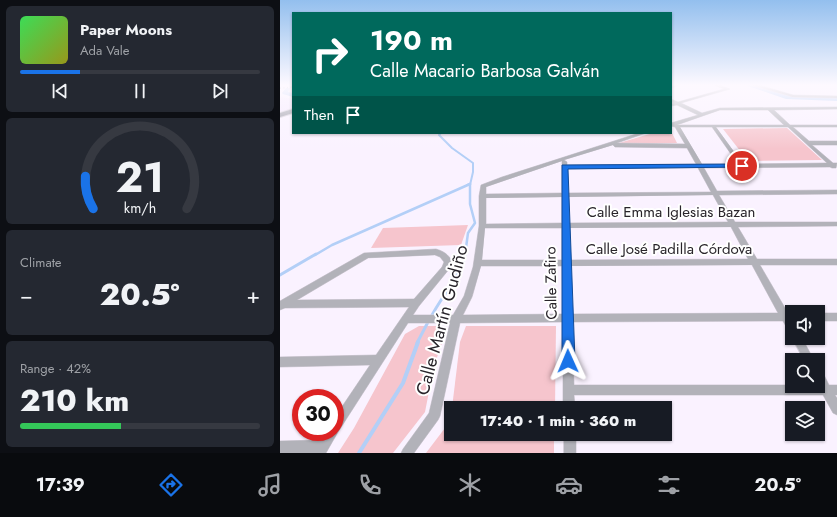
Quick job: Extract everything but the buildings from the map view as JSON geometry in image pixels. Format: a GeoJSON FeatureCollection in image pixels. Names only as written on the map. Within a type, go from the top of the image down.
{"type":"FeatureCollection","features":[{"type":"Feature","properties":{"kind":"main road"},"geometry":{"type":"LineString","coordinates":[[280,115],[292,111]]}},
{"type":"Feature","properties":{"kind":"main road"},"geometry":{"type":"LineString","coordinates":[[280,119],[292,115]]}},
{"type":"Feature","properties":{"kind":"street"},"geometry":{"type":"LineString","coordinates":[[684,106],[702,115]]}},
{"type":"Feature","properties":{"kind":"street"},"geometry":{"type":"LineString","coordinates":[[674,125],[720,109],[837,108]]}},
{"type":"Feature","properties":{"kind":"street"},"geometry":{"type":"LineString","coordinates":[[770,109],[835,165],[837,170]]}},
{"type":"Feature","properties":{"kind":"street"},"geometry":{"type":"LineString","coordinates":[[674,125],[837,126]]}},
{"type":"Feature","properties":{"kind":"street"},"geometry":{"type":"LineString","coordinates":[[674,125],[700,166],[754,263],[785,311]]}},
{"type":"Feature","properties":{"kind":"street"},"geometry":{"type":"LineString","coordinates":[[713,126],[742,166]]}},
{"type":"Feature","properties":{"kind":"street"},"geometry":{"type":"LineString","coordinates":[[564,158],[641,134]]}},
{"type":"Feature","properties":{"kind":"street"},"geometry":{"type":"LineString","coordinates":[[808,143],[837,143]]}},
{"type":"Feature","properties":{"kind":"street"},"geometry":{"type":"LineString","coordinates":[[607,144],[688,146]]}},
{"type":"Feature","properties":{"kind":"street","name":"Calle Zafiro"},"geometry":{"type":"LineString","coordinates":[[564,158],[569,401]]}},
{"type":"Feature","properties":{"kind":"street","name":"Calle Martín Gudiño"},"geometry":{"type":"LineString","coordinates":[[407,453],[434,416],[456,318],[468,298],[478,263],[482,226],[483,186],[564,158]]}},
{"type":"Feature","properties":{"kind":"street"},"geometry":{"type":"LineString","coordinates":[[564,167],[835,165]]}},
{"type":"Feature","properties":{"kind":"street"},"geometry":{"type":"LineString","coordinates":[[482,196],[837,192]]}},
{"type":"Feature","properties":{"kind":"street","name":"Calle Emma Iglesias Bazan"},"geometry":{"type":"LineString","coordinates":[[482,226],[837,224]]}},
{"type":"Feature","properties":{"kind":"street"},"geometry":{"type":"LineString","coordinates":[[281,305],[367,256],[436,252],[444,255],[448,261],[446,268],[416,303],[344,413]]}},
{"type":"Feature","properties":{"kind":"street","name":"Calle José Padilla Córdova"},"geometry":{"type":"LineString","coordinates":[[478,263],[837,262]]}},
{"type":"Feature","properties":{"kind":"street"},"geometry":{"type":"LineString","coordinates":[[281,305],[416,303]]}},
{"type":"Feature","properties":{"kind":"street"},"geometry":{"type":"LineString","coordinates":[[406,319],[785,317]]}},
{"type":"Feature","properties":{"kind":"street"},"geometry":{"type":"LineString","coordinates":[[825,317],[837,317]]}},
{"type":"Feature","properties":{"kind":"street"},"geometry":{"type":"LineString","coordinates":[[280,362],[378,360]]}},
{"type":"Feature","properties":{"kind":"street"},"geometry":{"type":"LineString","coordinates":[[825,382],[832,390],[837,409]]}},
{"type":"Feature","properties":{"kind":"street"},"geometry":{"type":"LineString","coordinates":[[569,390],[832,390]]}},
{"type":"Feature","properties":{"kind":"street"},"geometry":{"type":"LineString","coordinates":[[570,441],[570,453]]}},
{"type":"Feature","properties":{"kind":"street"},"geometry":{"type":"LineString","coordinates":[[280,447],[321,449]]}},
{"type":"Feature","properties":{"kind":"shaded area"},"geometry":{"type":"Polygon","coordinates":[[[280,106],[292,106],[292,108],[280,113],[280,106]]]}},
{"type":"Feature","properties":{"kind":"shaded area"},"geometry":{"type":"Polygon","coordinates":[[[787,128],[822,160],[748,161],[723,129],[787,128]]]}},
{"type":"Feature","properties":{"kind":"shaded area"},"geometry":{"type":"Polygon","coordinates":[[[672,133],[677,143],[619,143],[650,134],[672,133]]]}},
{"type":"Feature","properties":{"kind":"shaded area"},"geometry":{"type":"Polygon","coordinates":[[[468,225],[461,245],[371,248],[383,228],[468,225]]]}},
{"type":"Feature","properties":{"kind":"shaded area"},"geometry":{"type":"Polygon","coordinates":[[[419,326],[437,326],[440,330],[442,343],[434,366],[425,412],[393,453],[338,453],[354,428],[405,334],[419,326]]]}},
{"type":"Feature","properties":{"kind":"shaded area"},"geometry":{"type":"Polygon","coordinates":[[[466,326],[556,326],[555,401],[453,401],[460,342],[466,326]]]}},
{"type":"Feature","properties":{"kind":"shaded area"},"geometry":{"type":"Polygon","coordinates":[[[444,429],[444,441],[554,441],[554,453],[426,453],[444,429]]]}},
{"type":"Feature","properties":{"kind":"waterway"},"geometry":{"type":"LineString","coordinates":[[440,134],[439,135],[452,148],[473,163],[473,172],[470,185]]}},
{"type":"Feature","properties":{"kind":"waterway"},"geometry":{"type":"LineString","coordinates":[[315,255],[332,245],[470,184]]}},
{"type":"Feature","properties":{"kind":"waterway"},"geometry":{"type":"LineString","coordinates":[[465,255],[468,233],[475,223],[470,204],[470,185]]}},
{"type":"Feature","properties":{"kind":"waterway"},"geometry":{"type":"LineString","coordinates":[[280,275],[316,254]]}},
{"type":"Feature","properties":{"kind":"waterway"},"geometry":{"type":"LineString","coordinates":[[431,317],[456,277],[465,254]]}},
{"type":"Feature","properties":{"kind":"waterway"},"geometry":{"type":"LineString","coordinates":[[417,343],[428,322]]}},
{"type":"Feature","properties":{"kind":"waterway"},"geometry":{"type":"LineString","coordinates":[[359,453],[403,383],[418,342]]}},
{"type":"Feature","properties":{"kind":"route"},"geometry":{"type":"LineString","coordinates":[[568,361],[564,167],[742,166]]}}]}
